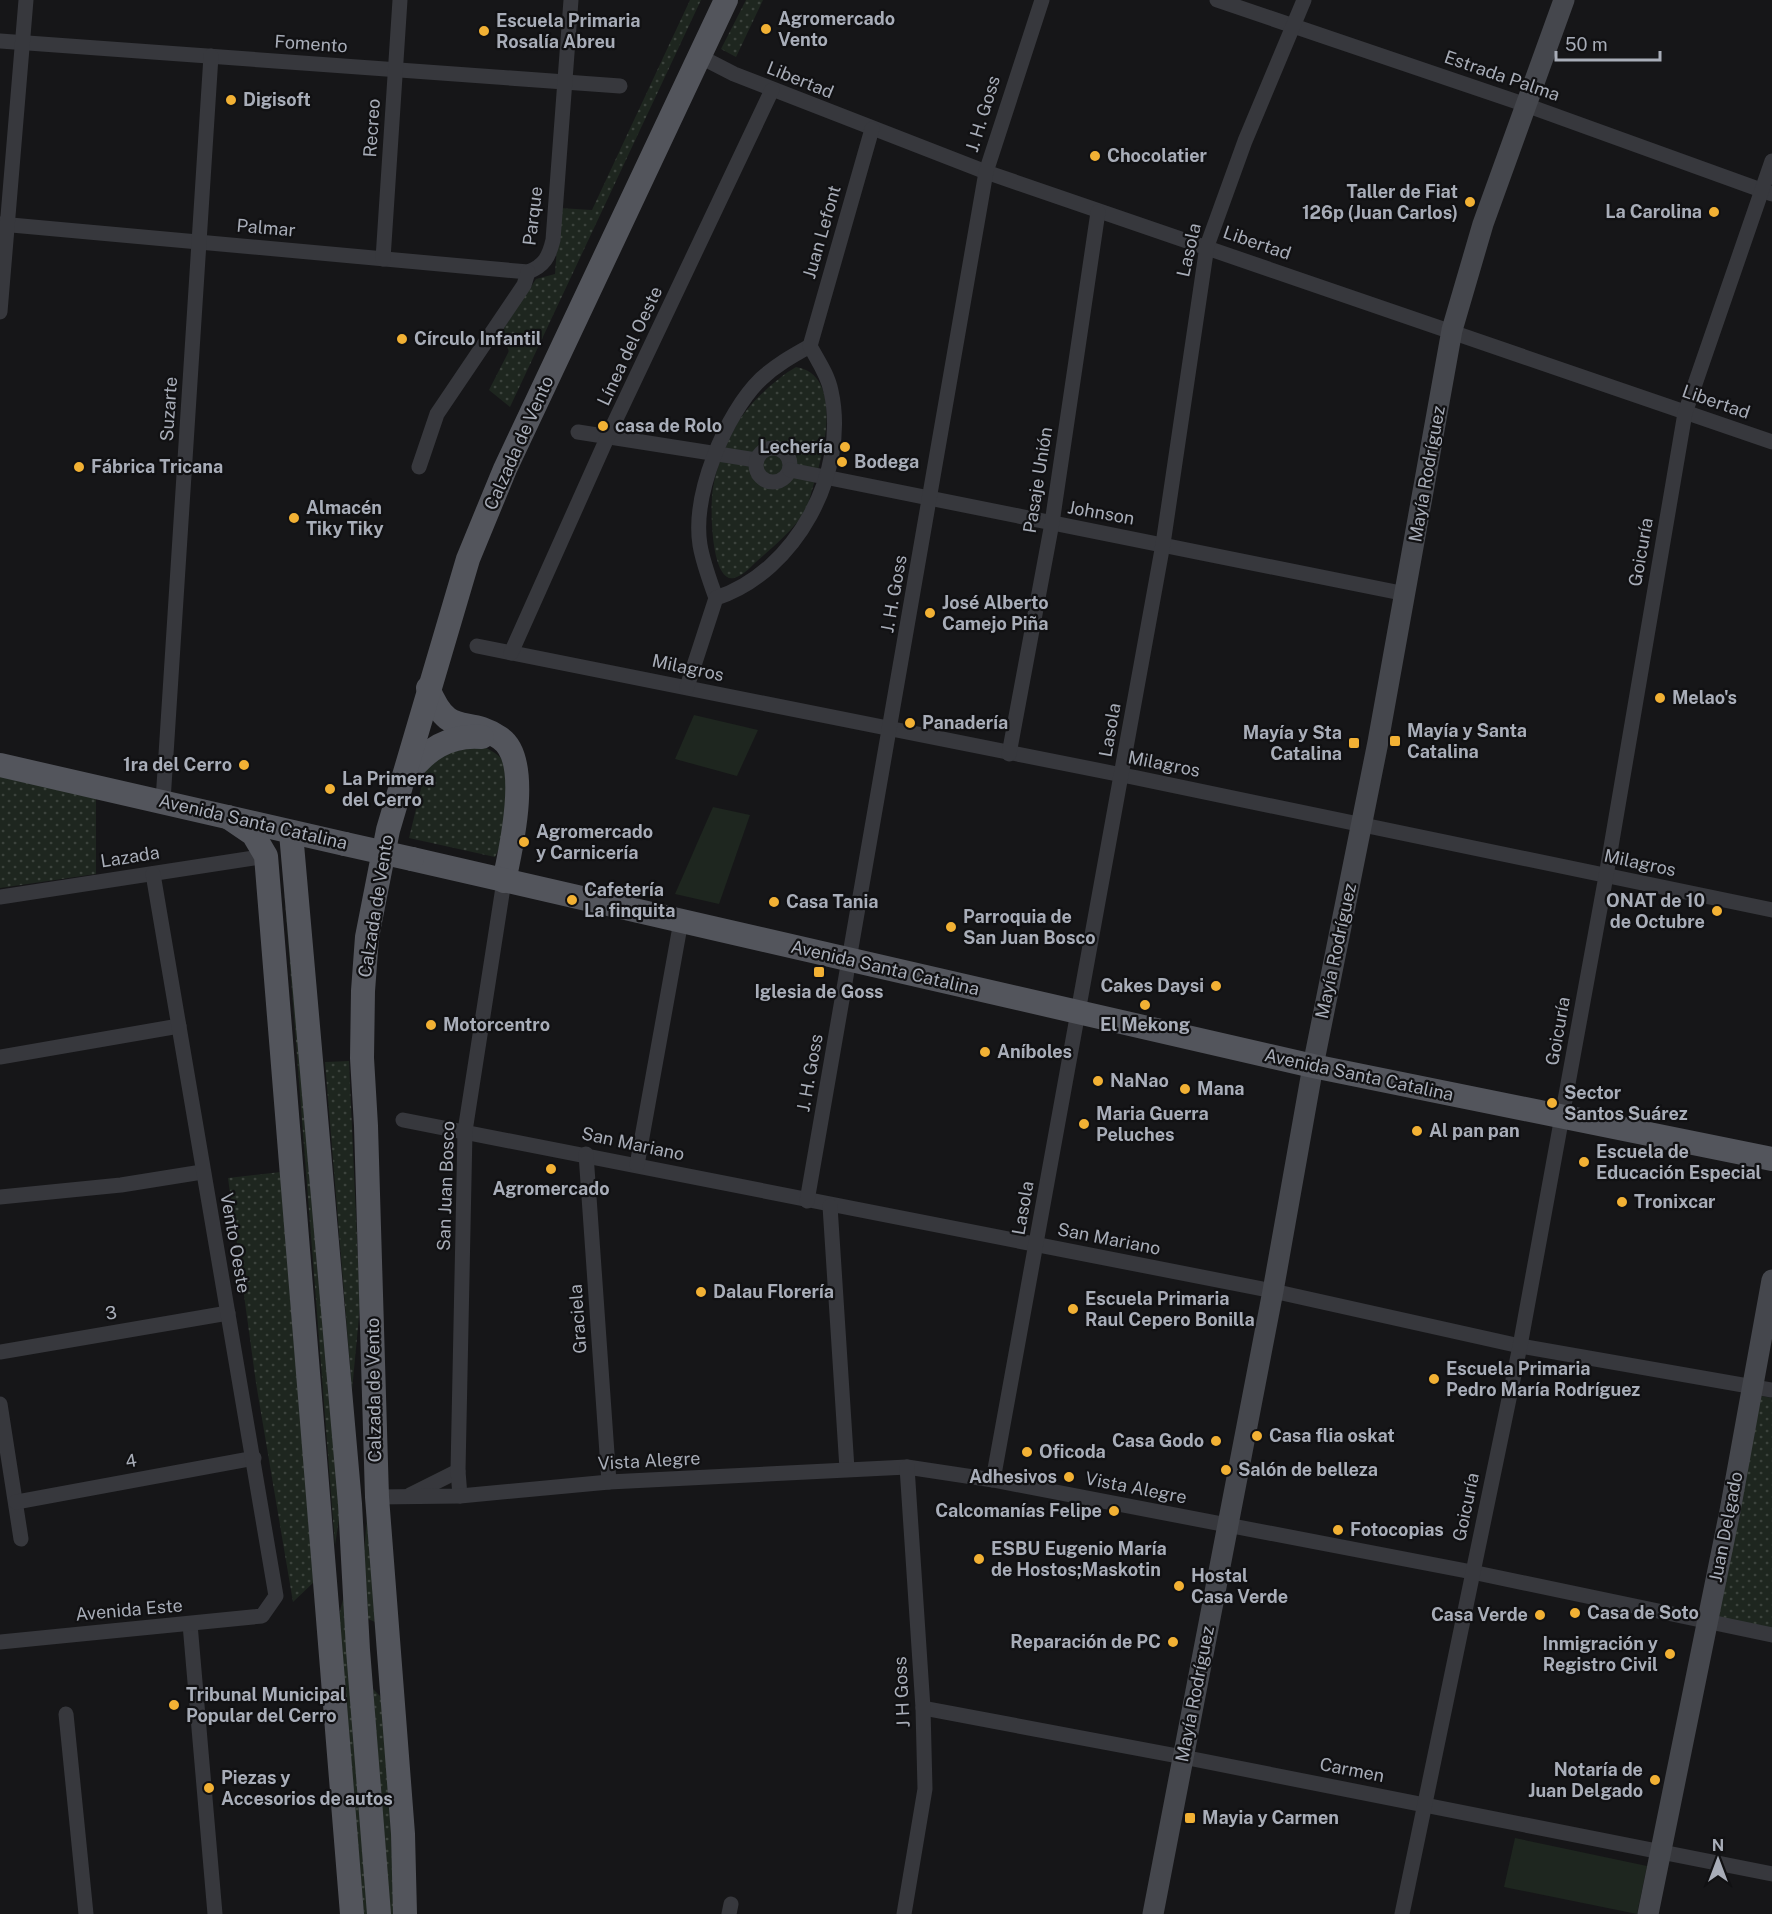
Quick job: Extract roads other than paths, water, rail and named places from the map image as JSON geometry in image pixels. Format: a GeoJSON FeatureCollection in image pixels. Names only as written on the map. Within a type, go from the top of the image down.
{"type":"FeatureCollection","features":[{"type":"Feature","properties":{"kind":"main road","name":"Calzada de Vento"},"geometry":{"type":"LineString","coordinates":[[405,1914],[402,1822],[377,1497],[373,1314],[362,1058],[363,991],[369,927],[388,830],[428,688],[468,560],[505,469],[726,0]]}},
{"type":"Feature","properties":{"kind":"main road","name":"Mayía Rodríguez"},"geometry":{"type":"LineString","coordinates":[[1153,1914],[1273,1291],[1312,1066],[1406,594],[1452,330],[1483,225],[1564,0]]}},
{"type":"Feature","properties":{"kind":"main road"},"geometry":{"type":"LineString","coordinates":[[428,688],[437,708],[447,719],[500,738],[510,750],[518,788],[504,881]]}},
{"type":"Feature","properties":{"kind":"main road"},"geometry":{"type":"LineString","coordinates":[[400,786],[415,765],[429,751],[456,738],[470,736],[493,741],[515,768]]}},
{"type":"Feature","properties":{"kind":"main road","name":"Avenida Santa Catalina"},"geometry":{"type":"LineString","coordinates":[[0,765],[1312,1066],[1772,1158]]}},
{"type":"Feature","properties":{"kind":"main road"},"geometry":{"type":"LineString","coordinates":[[228,817],[253,834],[266,856],[352,1914]]}},
{"type":"Feature","properties":{"kind":"main road","name":"Calzada de Vento"},"geometry":{"type":"LineString","coordinates":[[291,833],[350,1504],[358,1650],[379,1914]]}},
{"type":"Feature","properties":{"kind":"main road"},"geometry":{"type":"LineString","coordinates":[[266,856],[279,837],[291,833]]}},
{"type":"Feature","properties":{"kind":"main road","name":"Juan Delgado"},"geometry":{"type":"LineString","coordinates":[[1648,1914],[1707,1621],[1763,1389],[1772,1280]]}},
{"type":"Feature","properties":{"kind":"main road"},"geometry":{"type":"LineString","coordinates":[[326,1597],[350,1504],[363,1435],[373,1314]]}},
{"type":"Feature","properties":{"kind":"street"},"geometry":{"type":"LineString","coordinates":[[0,312],[4,224],[26,0]]}},
{"type":"Feature","properties":{"kind":"street","name":"Recreo"},"geometry":{"type":"LineString","coordinates":[[383,259],[400,0]]}},
{"type":"Feature","properties":{"kind":"street","name":"Parque"},"geometry":{"type":"LineString","coordinates":[[419,467],[437,414],[468,364],[524,285],[528,272],[540,268],[550,254],[553,240],[571,0]]}},
{"type":"Feature","properties":{"kind":"street","name":"J. H. Goss"},"geometry":{"type":"LineString","coordinates":[[807,1201],[891,732],[986,172],[1042,0]]}},
{"type":"Feature","properties":{"kind":"street","name":"Estrada Palma"},"geometry":{"type":"LineString","coordinates":[[1217,0],[1526,105],[1767,192]]}},
{"type":"Feature","properties":{"kind":"street","name":"Lasola"},"geometry":{"type":"LineString","coordinates":[[993,1480],[1163,544],[1207,246],[1245,141],[1304,0]]}},
{"type":"Feature","properties":{"kind":"street","name":"Fomento"},"geometry":{"type":"LineString","coordinates":[[0,41],[620,86]]}},
{"type":"Feature","properties":{"kind":"street","name":"Suzarte"},"geometry":{"type":"LineString","coordinates":[[163,801],[212,56]]}},
{"type":"Feature","properties":{"kind":"street","name":"Libertad"},"geometry":{"type":"LineString","coordinates":[[699,56],[772,90],[986,172],[1098,212],[1207,246],[1452,330],[1772,442]]}},
{"type":"Feature","properties":{"kind":"street","name":"Línea del Oeste"},"geometry":{"type":"LineString","coordinates":[[511,653],[608,436],[772,90]]}},
{"type":"Feature","properties":{"kind":"street","name":"Juan Lefont"},"geometry":{"type":"LineString","coordinates":[[810,346],[872,129]]}},
{"type":"Feature","properties":{"kind":"street","name":"Goicuría"},"geometry":{"type":"LineString","coordinates":[[1402,1914],[1423,1804],[1520,1346],[1606,876],[1685,413],[1767,192],[1772,161]]}},
{"type":"Feature","properties":{"kind":"street","name":"Pasaje Unión"},"geometry":{"type":"LineString","coordinates":[[1010,754],[1052,523],[1098,212]]}},
{"type":"Feature","properties":{"kind":"street","name":"Palmar"},"geometry":{"type":"LineString","coordinates":[[4,224],[528,272]]}},
{"type":"Feature","properties":{"kind":"street"},"geometry":{"type":"LineString","coordinates":[[687,687],[716,598],[700,543],[700,524],[701,503],[716,454],[733,418],[759,381],[780,362],[810,346],[828,380],[835,414],[832,454],[816,507],[808,521],[778,557],[731,593],[716,598]]}},
{"type":"Feature","properties":{"kind":"street"},"geometry":{"type":"LineString","coordinates":[[578,432],[756,460],[763,451],[780,449],[788,456],[790,470]]}},
{"type":"Feature","properties":{"kind":"street","name":"Johnson"},"geometry":{"type":"LineString","coordinates":[[756,460],[757,472],[770,482],[781,480],[790,470],[826,475],[1406,594]]}},
{"type":"Feature","properties":{"kind":"street","name":"Milagros"},"geometry":{"type":"LineString","coordinates":[[477,646],[687,687],[891,732],[1122,775],[1772,910]]}},
{"type":"Feature","properties":{"kind":"street","name":"Lazada"},"geometry":{"type":"LineString","coordinates":[[0,897],[266,856]]}},
{"type":"Feature","properties":{"kind":"street","name":"Vento Oeste"},"geometry":{"type":"LineString","coordinates":[[153,874],[276,1596],[262,1616]]}},
{"type":"Feature","properties":{"kind":"street","name":"San Juan Bosco"},"geometry":{"type":"LineString","coordinates":[[460,1496],[458,1471],[465,1131],[504,881]]}},
{"type":"Feature","properties":{"kind":"street"},"geometry":{"type":"LineString","coordinates":[[637,1166],[681,921]]}},
{"type":"Feature","properties":{"kind":"street"},"geometry":{"type":"LineString","coordinates":[[0,1057],[179,1026]]}},
{"type":"Feature","properties":{"kind":"street","name":"San Mariano"},"geometry":{"type":"LineString","coordinates":[[403,1120],[586,1154],[830,1206],[1273,1291],[1520,1346],[1763,1389]]}},
{"type":"Feature","properties":{"kind":"street","name":"Graciela"},"geometry":{"type":"LineString","coordinates":[[586,1154],[609,1482]]}},
{"type":"Feature","properties":{"kind":"street"},"geometry":{"type":"LineString","coordinates":[[0,1197],[121,1185],[202,1172]]}},
{"type":"Feature","properties":{"kind":"street"},"geometry":{"type":"LineString","coordinates":[[830,1206],[847,1469]]}},
{"type":"Feature","properties":{"kind":"street","name":"3"},"geometry":{"type":"LineString","coordinates":[[0,1352],[228,1312]]}},
{"type":"Feature","properties":{"kind":"street"},"geometry":{"type":"LineString","coordinates":[[0,1404],[21,1539]]}},
{"type":"Feature","properties":{"kind":"street","name":"4"},"geometry":{"type":"LineString","coordinates":[[16,1502],[254,1458]]}},
{"type":"Feature","properties":{"kind":"street","name":"Vista Alegre"},"geometry":{"type":"LineString","coordinates":[[377,1497],[460,1496],[609,1482],[907,1467],[993,1480],[1472,1572],[1772,1635]]}},
{"type":"Feature","properties":{"kind":"street","name":"J H Goss"},"geometry":{"type":"LineString","coordinates":[[904,1914],[925,1789],[924,1708],[907,1467]]}},
{"type":"Feature","properties":{"kind":"street"},"geometry":{"type":"LineString","coordinates":[[404,1498],[458,1471]]}},
{"type":"Feature","properties":{"kind":"street","name":"Avenida Este"},"geometry":{"type":"LineString","coordinates":[[0,1642],[262,1616]]}},
{"type":"Feature","properties":{"kind":"street"},"geometry":{"type":"LineString","coordinates":[[190,1624],[215,1914]]}},
{"type":"Feature","properties":{"kind":"street","name":"Carmen"},"geometry":{"type":"LineString","coordinates":[[924,1708],[1772,1874]]}},
{"type":"Feature","properties":{"kind":"street"},"geometry":{"type":"LineString","coordinates":[[66,1714],[86,1914]]}},
{"type":"Feature","properties":{"kind":"place","name":"Agromercado Vento"},"geometry":{"type":"Point","coordinates":[766,29]}},
{"type":"Feature","properties":{"kind":"place","name":"Escuela Primaria Rosalía Abreu"},"geometry":{"type":"Point","coordinates":[484,31]}},
{"type":"Feature","properties":{"kind":"place","name":"Digisoft"},"geometry":{"type":"Point","coordinates":[231,100]}},
{"type":"Feature","properties":{"kind":"place","name":"Chocolatier"},"geometry":{"type":"Point","coordinates":[1095,156]}},
{"type":"Feature","properties":{"kind":"place","name":"Taller de Fiat 126p (Juan Carlos)"},"geometry":{"type":"Point","coordinates":[1470,202]}},
{"type":"Feature","properties":{"kind":"place","name":"La Carolina"},"geometry":{"type":"Point","coordinates":[1714,212]}},
{"type":"Feature","properties":{"kind":"place","name":"Círculo Infantil"},"geometry":{"type":"Point","coordinates":[402,339]}},
{"type":"Feature","properties":{"kind":"place","name":"casa de Rolo"},"geometry":{"type":"Point","coordinates":[603,426]}},
{"type":"Feature","properties":{"kind":"place","name":"Lechería"},"geometry":{"type":"Point","coordinates":[845,447]}},
{"type":"Feature","properties":{"kind":"place","name":"Bodega"},"geometry":{"type":"Point","coordinates":[842,462]}},
{"type":"Feature","properties":{"kind":"place","name":"Fábrica Tricana"},"geometry":{"type":"Point","coordinates":[79,467]}},
{"type":"Feature","properties":{"kind":"place","name":"Almacén Tiky Tiky"},"geometry":{"type":"Point","coordinates":[294,518]}},
{"type":"Feature","properties":{"kind":"place","name":"José Alberto Camejo Piña"},"geometry":{"type":"Point","coordinates":[930,613]}},
{"type":"Feature","properties":{"kind":"place","name":"Melao's"},"geometry":{"type":"Point","coordinates":[1660,698]}},
{"type":"Feature","properties":{"kind":"place","name":"Panadería"},"geometry":{"type":"Point","coordinates":[910,723]}},
{"type":"Feature","properties":{"kind":"place","name":"Mayía y Santa Catalina"},"geometry":{"type":"Point","coordinates":[1395,741]}},
{"type":"Feature","properties":{"kind":"place","name":"Mayía y Sta Catalina"},"geometry":{"type":"Point","coordinates":[1354,743]}},
{"type":"Feature","properties":{"kind":"place","name":"1ra del Cerro"},"geometry":{"type":"Point","coordinates":[244,765]}},
{"type":"Feature","properties":{"kind":"place","name":"La Primera del Cerro"},"geometry":{"type":"Point","coordinates":[330,789]}},
{"type":"Feature","properties":{"kind":"place","name":"Agromercado y Carnicería"},"geometry":{"type":"Point","coordinates":[524,842]}},
{"type":"Feature","properties":{"kind":"place","name":"Cafetería La finquita"},"geometry":{"type":"Point","coordinates":[572,900]}},
{"type":"Feature","properties":{"kind":"place","name":"Casa Tania"},"geometry":{"type":"Point","coordinates":[774,902]}},
{"type":"Feature","properties":{"kind":"place","name":"ONAT de 10 de Octubre"},"geometry":{"type":"Point","coordinates":[1717,911]}},
{"type":"Feature","properties":{"kind":"place","name":"Parroquia de San Juan Bosco"},"geometry":{"type":"Point","coordinates":[951,927]}},
{"type":"Feature","properties":{"kind":"place","name":"Iglesia de Goss"},"geometry":{"type":"Point","coordinates":[819,972]}},
{"type":"Feature","properties":{"kind":"place","name":"Cakes Daysi"},"geometry":{"type":"Point","coordinates":[1216,986]}},
{"type":"Feature","properties":{"kind":"place","name":"El Mekong"},"geometry":{"type":"Point","coordinates":[1145,1005]}},
{"type":"Feature","properties":{"kind":"place","name":"Motorcentro"},"geometry":{"type":"Point","coordinates":[431,1025]}},
{"type":"Feature","properties":{"kind":"place","name":"Aníboles"},"geometry":{"type":"Point","coordinates":[985,1052]}},
{"type":"Feature","properties":{"kind":"place","name":"NaNao"},"geometry":{"type":"Point","coordinates":[1098,1081]}},
{"type":"Feature","properties":{"kind":"place","name":"Mana"},"geometry":{"type":"Point","coordinates":[1185,1089]}},
{"type":"Feature","properties":{"kind":"place","name":"Sector Santos Suárez"},"geometry":{"type":"Point","coordinates":[1552,1103]}},
{"type":"Feature","properties":{"kind":"place","name":"Maria Guerra Peluches"},"geometry":{"type":"Point","coordinates":[1084,1124]}},
{"type":"Feature","properties":{"kind":"place","name":"Al pan pan"},"geometry":{"type":"Point","coordinates":[1417,1131]}},
{"type":"Feature","properties":{"kind":"place","name":"Escuela de Educación Especial"},"geometry":{"type":"Point","coordinates":[1584,1162]}},
{"type":"Feature","properties":{"kind":"place","name":"Agromercado"},"geometry":{"type":"Point","coordinates":[551,1169]}},
{"type":"Feature","properties":{"kind":"place","name":"Tronixcar"},"geometry":{"type":"Point","coordinates":[1622,1202]}},
{"type":"Feature","properties":{"kind":"place","name":"Dalau Florería"},"geometry":{"type":"Point","coordinates":[701,1292]}},
{"type":"Feature","properties":{"kind":"place","name":"Escuela Primaria Raul Cepero Bonilla"},"geometry":{"type":"Point","coordinates":[1073,1309]}},
{"type":"Feature","properties":{"kind":"place","name":"Escuela Primaria Pedro María Rodríguez"},"geometry":{"type":"Point","coordinates":[1434,1379]}},
{"type":"Feature","properties":{"kind":"place","name":"Casa flia oskat"},"geometry":{"type":"Point","coordinates":[1257,1436]}},
{"type":"Feature","properties":{"kind":"place","name":"Casa Godo"},"geometry":{"type":"Point","coordinates":[1216,1441]}},
{"type":"Feature","properties":{"kind":"place","name":"Oficoda"},"geometry":{"type":"Point","coordinates":[1027,1452]}},
{"type":"Feature","properties":{"kind":"place","name":"Salón de belleza"},"geometry":{"type":"Point","coordinates":[1226,1470]}},
{"type":"Feature","properties":{"kind":"place","name":"Adhesivos"},"geometry":{"type":"Point","coordinates":[1069,1477]}},
{"type":"Feature","properties":{"kind":"place","name":"Calcomanías Felipe"},"geometry":{"type":"Point","coordinates":[1114,1511]}},
{"type":"Feature","properties":{"kind":"place","name":"Fotocopias"},"geometry":{"type":"Point","coordinates":[1338,1530]}},
{"type":"Feature","properties":{"kind":"place","name":"ESBU Eugenio María de Hostos;Maskotin"},"geometry":{"type":"Point","coordinates":[979,1559]}},
{"type":"Feature","properties":{"kind":"place","name":"Hostal Casa Verde"},"geometry":{"type":"Point","coordinates":[1179,1586]}},
{"type":"Feature","properties":{"kind":"place","name":"Casa de Soto"},"geometry":{"type":"Point","coordinates":[1575,1613]}},
{"type":"Feature","properties":{"kind":"place","name":"Casa Verde"},"geometry":{"type":"Point","coordinates":[1540,1615]}},
{"type":"Feature","properties":{"kind":"place","name":"Reparación de PC"},"geometry":{"type":"Point","coordinates":[1173,1642]}},
{"type":"Feature","properties":{"kind":"place","name":"Inmigración y Registro Civil"},"geometry":{"type":"Point","coordinates":[1670,1654]}},
{"type":"Feature","properties":{"kind":"place","name":"Tribunal Municipal Popular del Cerro"},"geometry":{"type":"Point","coordinates":[174,1705]}},
{"type":"Feature","properties":{"kind":"place","name":"Notaría de Juan Delgado"},"geometry":{"type":"Point","coordinates":[1655,1780]}},
{"type":"Feature","properties":{"kind":"place","name":"Piezas y Accesorios de autos"},"geometry":{"type":"Point","coordinates":[209,1788]}},
{"type":"Feature","properties":{"kind":"place","name":"Mayia y Carmen"},"geometry":{"type":"Point","coordinates":[1190,1818]}}]}
